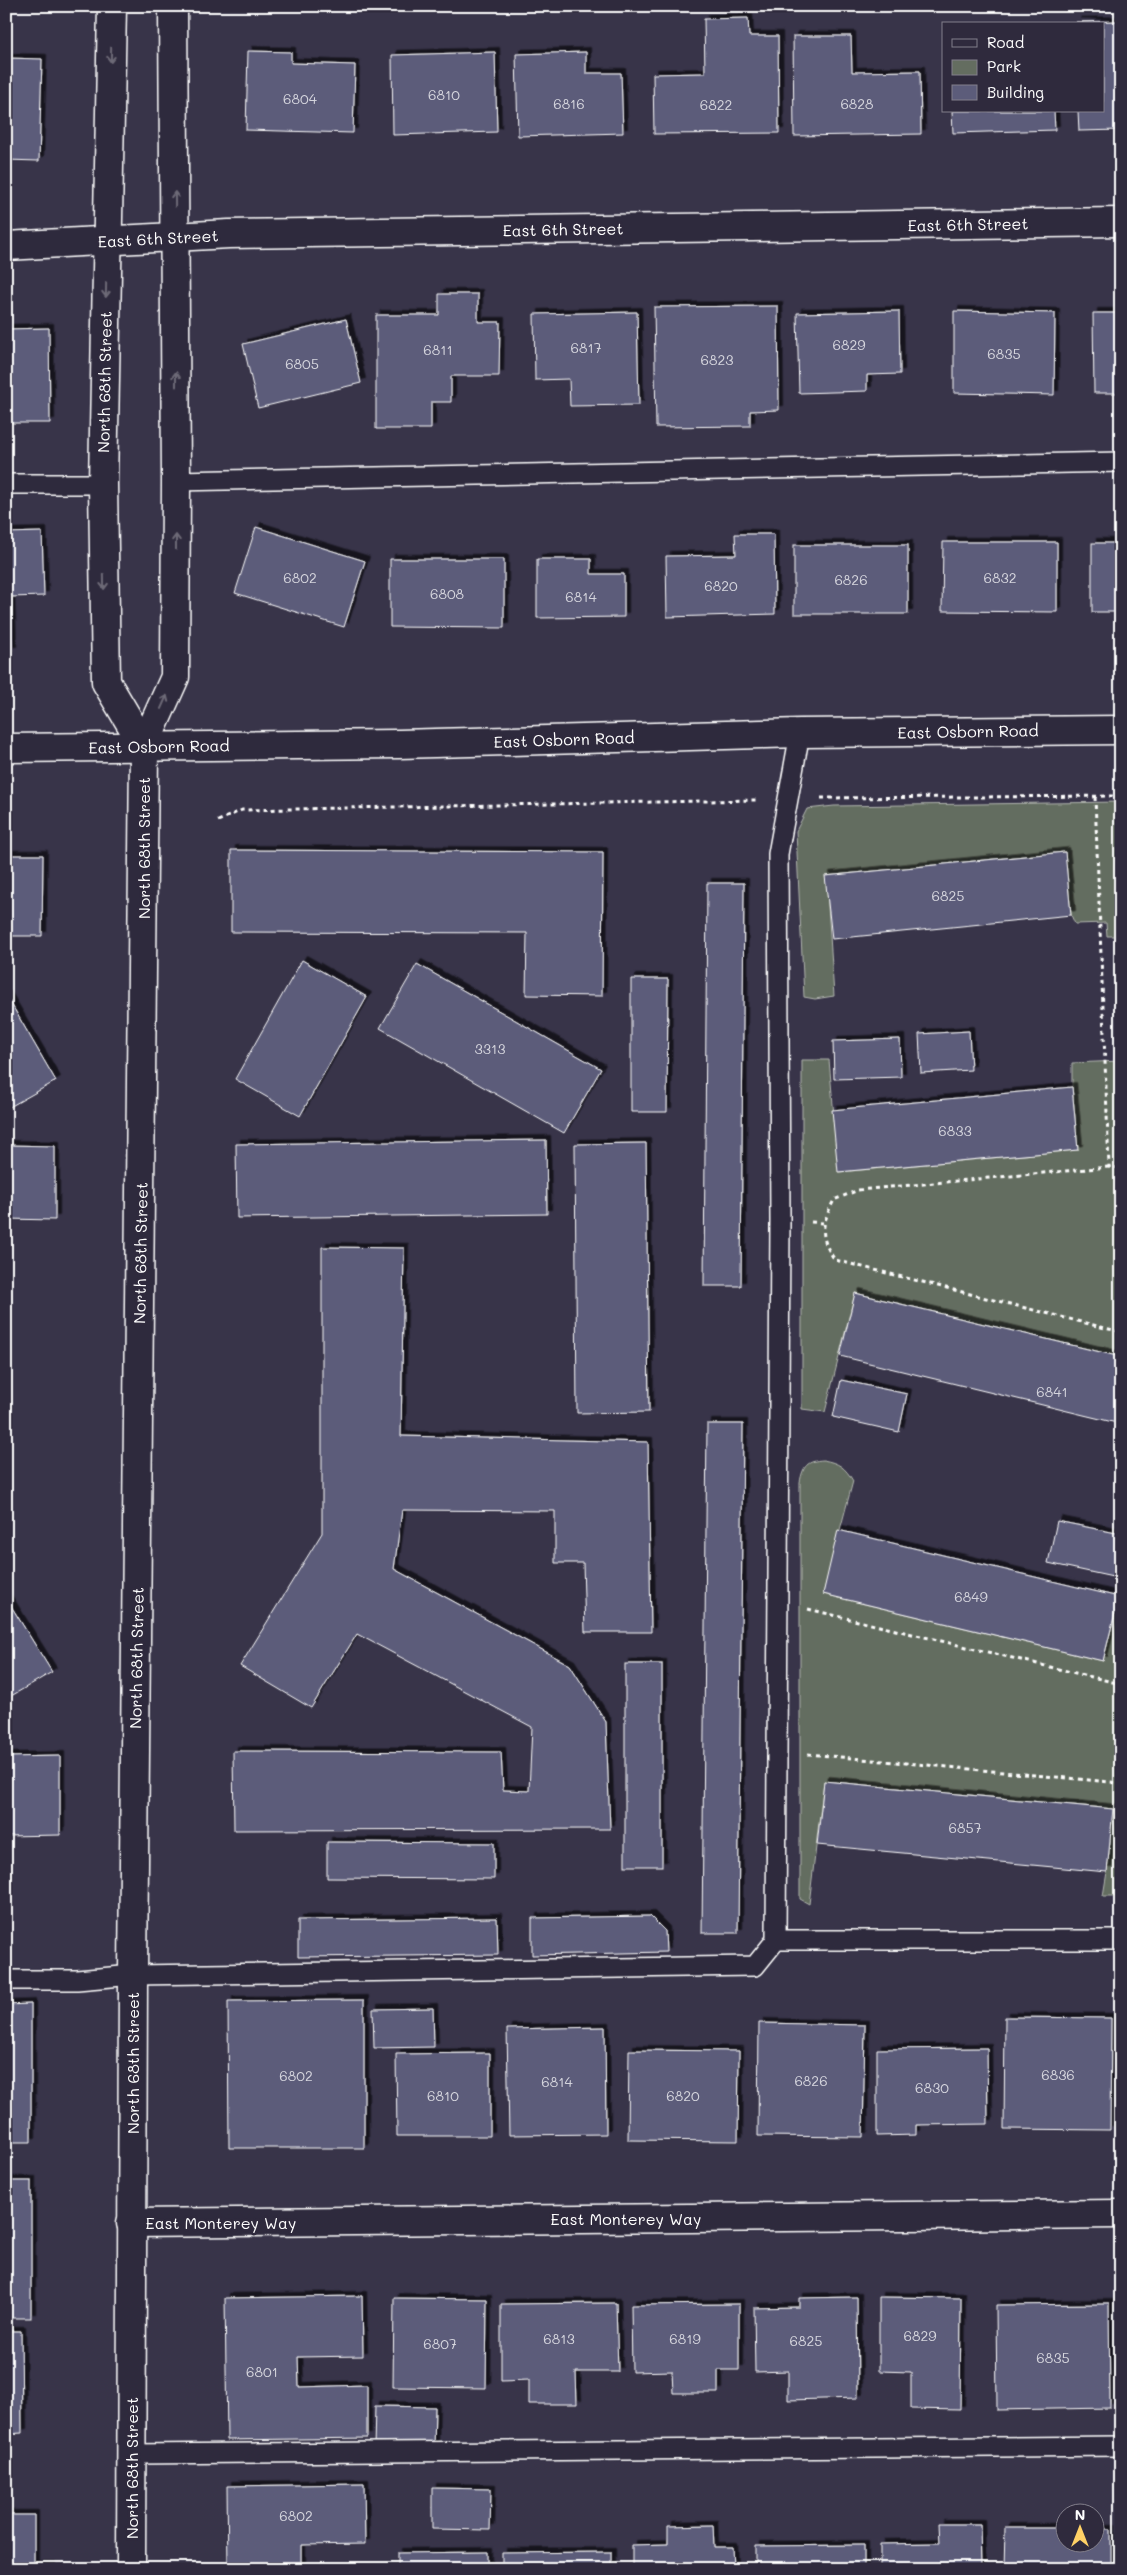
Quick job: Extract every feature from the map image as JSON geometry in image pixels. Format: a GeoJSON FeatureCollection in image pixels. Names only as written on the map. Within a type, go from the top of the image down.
{"type":"FeatureCollection","features":[{"type":"Feature","properties":{"kind":"main road","name":"North 68th Street"},"geometry":{"type":"LineString","coordinates":[[112,6],[106,241],[103,484],[106,682],[144,746]]}},
{"type":"Feature","properties":{"kind":"main road","name":"North 68th Street"},"geometry":{"type":"LineString","coordinates":[[131,2569],[132,1975],[144,746],[175,677],[176,237],[173,6]]}},
{"type":"Feature","properties":{"kind":"main road","name":"East 6th Street"},"geometry":{"type":"LineString","coordinates":[[6,246],[258,234],[1121,222]]}},
{"type":"Feature","properties":{"kind":"main road","name":"East Osborn Road"},"geometry":{"type":"LineString","coordinates":[[6,748],[400,744],[800,733],[1121,730]]}},
{"type":"Feature","properties":{"kind":"main road","name":"East Monterey Way"},"geometry":{"type":"LineString","coordinates":[[131,2223],[1121,2214]]}},
{"type":"Feature","properties":{"kind":"lane"},"geometry":{"type":"LineString","coordinates":[[176,482],[1121,462]]}},
{"type":"Feature","properties":{"kind":"lane"},"geometry":{"type":"LineString","coordinates":[[6,484],[103,484]]}},
{"type":"Feature","properties":{"kind":"lane"},"geometry":{"type":"LineString","coordinates":[[6,1980],[77,1980],[132,1975],[755,1966],[776,1940],[779,1751],[780,1028],[778,854],[800,733]]}},
{"type":"Feature","properties":{"kind":"lane"},"geometry":{"type":"LineString","coordinates":[[776,1940],[1121,1940]]}},
{"type":"Feature","properties":{"kind":"lane"},"geometry":{"type":"LineString","coordinates":[[131,2454],[1121,2446]]}},
{"type":"Feature","properties":{"kind":"path"},"geometry":{"type":"LineString","coordinates":[[218,821],[242,810],[788,799],[1121,796]]}},
{"type":"Feature","properties":{"kind":"path"},"geometry":{"type":"LineString","coordinates":[[1095,797],[1109,1167]]}},
{"type":"Feature","properties":{"kind":"path"},"geometry":{"type":"LineString","coordinates":[[1121,1168],[1109,1167],[858,1190],[834,1200],[823,1223],[825,1246],[835,1260],[1121,1332]]}},
{"type":"Feature","properties":{"kind":"path"},"geometry":{"type":"LineString","coordinates":[[779,1602],[1121,1684]]}},
{"type":"Feature","properties":{"kind":"path"},"geometry":{"type":"LineString","coordinates":[[779,1751],[1121,1783]]}},
{"type":"Feature","properties":{"kind":"green space"},"geometry":{"type":"Polygon","coordinates":[[[1121,802],[1121,936],[1107,936],[1106,923],[1075,924],[1071,915],[1064,852],[826,876],[834,996],[815,999],[804,997],[796,831],[807,809],[834,806],[1121,802]]]}},
{"type":"Feature","properties":{"kind":"green space"},"geometry":{"type":"Polygon","coordinates":[[[802,1060],[829,1060],[839,1172],[1078,1150],[1072,1087],[1072,1063],[1121,1061],[1121,1357],[855,1293],[825,1412],[802,1409],[802,1060]]]}},
{"type":"Feature","properties":{"kind":"green space"},"geometry":{"type":"Polygon","coordinates":[[[823,1460],[841,1466],[853,1481],[823,1594],[1103,1661],[1121,1590],[1121,1896],[1103,1896],[1113,1809],[824,1781],[809,1904],[800,1899],[800,1482],[804,1468],[809,1463],[823,1460]]]}},
{"type":"Feature","properties":{"kind":"building"},"geometry":{"type":"Polygon","coordinates":[[[748,18],[749,36],[778,36],[779,133],[654,134],[653,74],[705,73],[704,19],[748,18]]]}},
{"type":"Feature","properties":{"kind":"building"},"geometry":{"type":"Polygon","coordinates":[[[1121,21],[1121,130],[1079,131],[1078,112],[1104,112],[1104,22],[1076,22],[1121,21]]]}},
{"type":"Feature","properties":{"kind":"building"},"geometry":{"type":"Polygon","coordinates":[[[793,36],[851,36],[852,72],[920,71],[921,134],[794,136],[793,36]]]}},
{"type":"Feature","properties":{"kind":"building"},"geometry":{"type":"Polygon","coordinates":[[[248,51],[291,52],[291,63],[355,65],[353,133],[246,130],[248,51]]]}},
{"type":"Feature","properties":{"kind":"building"},"geometry":{"type":"Polygon","coordinates":[[[495,52],[497,132],[393,135],[392,55],[495,52]]]}},
{"type":"Feature","properties":{"kind":"building"},"geometry":{"type":"Polygon","coordinates":[[[586,52],[586,73],[621,73],[623,133],[518,136],[516,54],[586,52]]]}},
{"type":"Feature","properties":{"kind":"building"},"geometry":{"type":"Polygon","coordinates":[[[6,58],[42,59],[39,161],[6,160],[6,58]]]}},
{"type":"Feature","properties":{"kind":"building"},"geometry":{"type":"Polygon","coordinates":[[[952,112],[1054,112],[1055,130],[953,133],[952,112]]]}},
{"type":"Feature","properties":{"kind":"building"},"geometry":{"type":"Polygon","coordinates":[[[439,294],[478,294],[478,322],[500,322],[499,376],[451,376],[451,402],[431,402],[431,429],[376,429],[376,315],[439,315],[439,294]]]}},
{"type":"Feature","properties":{"kind":"building"},"geometry":{"type":"Polygon","coordinates":[[[778,306],[779,410],[750,411],[750,426],[656,427],[654,307],[778,306]]]}},
{"type":"Feature","properties":{"kind":"building"},"geometry":{"type":"Polygon","coordinates":[[[899,311],[900,374],[867,375],[867,391],[799,393],[797,313],[899,311]]]}},
{"type":"Feature","properties":{"kind":"building"},"geometry":{"type":"Polygon","coordinates":[[[954,311],[1055,313],[1054,395],[954,393],[954,311]]]}},
{"type":"Feature","properties":{"kind":"building"},"geometry":{"type":"Polygon","coordinates":[[[637,312],[639,405],[570,406],[569,379],[535,380],[534,314],[637,312]]]}},
{"type":"Feature","properties":{"kind":"building"},"geometry":{"type":"Polygon","coordinates":[[[1093,313],[1121,313],[1121,393],[1094,393],[1093,313]]]}},
{"type":"Feature","properties":{"kind":"building"},"geometry":{"type":"Polygon","coordinates":[[[346,319],[361,383],[258,408],[243,344],[346,319]]]}},
{"type":"Feature","properties":{"kind":"building"},"geometry":{"type":"Polygon","coordinates":[[[49,328],[50,423],[6,423],[6,329],[49,328]]]}},
{"type":"Feature","properties":{"kind":"building"},"geometry":{"type":"Polygon","coordinates":[[[256,527],[365,561],[344,627],[235,593],[256,527]]]}},
{"type":"Feature","properties":{"kind":"building"},"geometry":{"type":"Polygon","coordinates":[[[42,532],[44,596],[10,597],[12,651],[6,651],[6,533],[42,532]]]}},
{"type":"Feature","properties":{"kind":"building"},"geometry":{"type":"Polygon","coordinates":[[[735,534],[774,534],[775,614],[667,617],[666,556],[736,555],[735,534]]]}},
{"type":"Feature","properties":{"kind":"building"},"geometry":{"type":"Polygon","coordinates":[[[943,542],[1057,542],[1057,612],[942,611],[943,542]]]}},
{"type":"Feature","properties":{"kind":"building"},"geometry":{"type":"Polygon","coordinates":[[[1092,543],[1121,543],[1121,612],[1092,612],[1092,543]]]}},
{"type":"Feature","properties":{"kind":"building"},"geometry":{"type":"Polygon","coordinates":[[[794,545],[908,545],[908,614],[794,614],[794,545]]]}},
{"type":"Feature","properties":{"kind":"building"},"geometry":{"type":"Polygon","coordinates":[[[390,559],[504,559],[504,628],[390,627],[390,559]]]}},
{"type":"Feature","properties":{"kind":"building"},"geometry":{"type":"Polygon","coordinates":[[[537,559],[591,559],[591,574],[624,574],[624,617],[537,618],[537,559]]]}},
{"type":"Feature","properties":{"kind":"building"},"geometry":{"type":"Polygon","coordinates":[[[231,850],[603,852],[602,996],[526,995],[527,933],[231,932],[231,850]]]}},
{"type":"Feature","properties":{"kind":"building"},"geometry":{"type":"Polygon","coordinates":[[[1065,852],[1071,915],[832,939],[825,876],[1065,852]]]}},
{"type":"Feature","properties":{"kind":"building"},"geometry":{"type":"Polygon","coordinates":[[[6,855],[43,855],[42,936],[6,936],[6,855]]]}},
{"type":"Feature","properties":{"kind":"building"},"geometry":{"type":"Polygon","coordinates":[[[707,883],[744,883],[741,1286],[704,1286],[707,883]]]}},
{"type":"Feature","properties":{"kind":"building"},"geometry":{"type":"Polygon","coordinates":[[[302,960],[367,997],[300,1116],[235,1079],[302,960]]]}},
{"type":"Feature","properties":{"kind":"building"},"geometry":{"type":"Polygon","coordinates":[[[417,964],[601,1069],[564,1133],[380,1028],[417,964]]]}},
{"type":"Feature","properties":{"kind":"building"},"geometry":{"type":"Polygon","coordinates":[[[631,979],[668,979],[667,1112],[631,1112],[631,979]]]}},
{"type":"Feature","properties":{"kind":"building"},"geometry":{"type":"Polygon","coordinates":[[[6,995],[56,1081],[6,1109],[6,995]]]}},
{"type":"Feature","properties":{"kind":"building"},"geometry":{"type":"Polygon","coordinates":[[[969,1031],[971,1070],[921,1073],[919,1034],[969,1031]]]}},
{"type":"Feature","properties":{"kind":"building"},"geometry":{"type":"Polygon","coordinates":[[[900,1039],[901,1077],[834,1079],[833,1041],[900,1039]]]}},
{"type":"Feature","properties":{"kind":"building"},"geometry":{"type":"Polygon","coordinates":[[[1072,1087],[1078,1150],[838,1172],[832,1110],[1072,1087]]]}},
{"type":"Feature","properties":{"kind":"building"},"geometry":{"type":"Polygon","coordinates":[[[546,1140],[547,1214],[237,1218],[236,1144],[546,1140]]]}},
{"type":"Feature","properties":{"kind":"building"},"geometry":{"type":"Polygon","coordinates":[[[646,1143],[649,1412],[577,1413],[575,1144],[646,1143]]]}},
{"type":"Feature","properties":{"kind":"building"},"geometry":{"type":"Polygon","coordinates":[[[6,1145],[55,1146],[55,1220],[6,1219],[6,1145]]]}},
{"type":"Feature","properties":{"kind":"building"},"geometry":{"type":"Polygon","coordinates":[[[322,1247],[404,1248],[401,1436],[648,1442],[651,1632],[585,1632],[583,1563],[555,1563],[555,1511],[402,1510],[394,1569],[570,1665],[606,1722],[610,1829],[234,1830],[233,1751],[501,1752],[503,1790],[529,1791],[532,1727],[357,1634],[311,1708],[240,1666],[322,1533],[322,1247]]]}},
{"type":"Feature","properties":{"kind":"building"},"geometry":{"type":"Polygon","coordinates":[[[855,1293],[1121,1357],[1121,1424],[840,1356],[855,1293]]]}},
{"type":"Feature","properties":{"kind":"building"},"geometry":{"type":"Polygon","coordinates":[[[841,1380],[907,1394],[899,1432],[833,1417],[841,1380]]]}},
{"type":"Feature","properties":{"kind":"building"},"geometry":{"type":"Polygon","coordinates":[[[707,1424],[743,1424],[738,1933],[702,1933],[707,1424]]]}},
{"type":"Feature","properties":{"kind":"building"},"geometry":{"type":"Polygon","coordinates":[[[1057,1521],[1121,1534],[1113,1577],[1048,1563],[1057,1521]]]}},
{"type":"Feature","properties":{"kind":"building"},"geometry":{"type":"Polygon","coordinates":[[[838,1530],[1119,1597],[1103,1661],[823,1594],[838,1530]]]}},
{"type":"Feature","properties":{"kind":"building"},"geometry":{"type":"Polygon","coordinates":[[[6,1598],[52,1672],[6,1699],[6,1598]]]}},
{"type":"Feature","properties":{"kind":"building"},"geometry":{"type":"Polygon","coordinates":[[[625,1664],[662,1664],[662,1866],[625,1866],[625,1664]]]}},
{"type":"Feature","properties":{"kind":"building"},"geometry":{"type":"Polygon","coordinates":[[[60,1756],[60,1835],[6,1836],[6,1757],[60,1756]]]}},
{"type":"Feature","properties":{"kind":"building"},"geometry":{"type":"Polygon","coordinates":[[[824,1781],[1113,1809],[1107,1872],[817,1845],[824,1781]]]}},
{"type":"Feature","properties":{"kind":"building"},"geometry":{"type":"Polygon","coordinates":[[[327,1842],[494,1843],[494,1879],[327,1878],[327,1842]]]}},
{"type":"Feature","properties":{"kind":"building"},"geometry":{"type":"Polygon","coordinates":[[[650,1916],[665,1931],[666,1952],[532,1955],[532,1918],[650,1916]]]}},
{"type":"Feature","properties":{"kind":"building"},"geometry":{"type":"Polygon","coordinates":[[[497,1918],[498,1955],[298,1957],[298,1920],[497,1918]]]}},
{"type":"Feature","properties":{"kind":"building"},"geometry":{"type":"Polygon","coordinates":[[[364,2000],[364,2148],[229,2148],[228,2001],[364,2000]]]}},
{"type":"Feature","properties":{"kind":"building"},"geometry":{"type":"Polygon","coordinates":[[[31,2004],[31,2142],[6,2142],[6,2005],[31,2004]]]}},
{"type":"Feature","properties":{"kind":"building"},"geometry":{"type":"Polygon","coordinates":[[[433,2008],[434,2047],[374,2048],[373,2009],[433,2008]]]}},
{"type":"Feature","properties":{"kind":"building"},"geometry":{"type":"Polygon","coordinates":[[[1005,2017],[1111,2018],[1110,2130],[1004,2129],[1005,2017]]]}},
{"type":"Feature","properties":{"kind":"building"},"geometry":{"type":"Polygon","coordinates":[[[759,2023],[865,2025],[863,2137],[758,2136],[759,2023]]]}},
{"type":"Feature","properties":{"kind":"building"},"geometry":{"type":"Polygon","coordinates":[[[605,2027],[606,2134],[509,2135],[507,2029],[605,2027]]]}},
{"type":"Feature","properties":{"kind":"building"},"geometry":{"type":"Polygon","coordinates":[[[987,2048],[988,2124],[916,2125],[916,2135],[877,2136],[877,2049],[987,2048]]]}},
{"type":"Feature","properties":{"kind":"building"},"geometry":{"type":"Polygon","coordinates":[[[629,2050],[739,2051],[738,2141],[628,2140],[629,2050]]]}},
{"type":"Feature","properties":{"kind":"building"},"geometry":{"type":"Polygon","coordinates":[[[490,2053],[490,2136],[397,2136],[396,2054],[490,2053]]]}},
{"type":"Feature","properties":{"kind":"building"},"geometry":{"type":"Polygon","coordinates":[[[6,2181],[31,2181],[31,2318],[6,2318],[6,2181]]]}},
{"type":"Feature","properties":{"kind":"building"},"geometry":{"type":"Polygon","coordinates":[[[362,2296],[363,2356],[298,2357],[299,2387],[367,2385],[367,2438],[227,2440],[225,2298],[362,2296]]]}},
{"type":"Feature","properties":{"kind":"building"},"geometry":{"type":"Polygon","coordinates":[[[857,2297],[858,2398],[788,2400],[788,2371],[755,2372],[754,2308],[799,2307],[799,2298],[857,2297]]]}},
{"type":"Feature","properties":{"kind":"building"},"geometry":{"type":"Polygon","coordinates":[[[879,2297],[961,2298],[960,2410],[911,2409],[911,2372],[879,2371],[879,2297]]]}},
{"type":"Feature","properties":{"kind":"building"},"geometry":{"type":"Polygon","coordinates":[[[394,2298],[487,2299],[486,2388],[393,2387],[394,2298]]]}},
{"type":"Feature","properties":{"kind":"building"},"geometry":{"type":"Polygon","coordinates":[[[616,2303],[618,2372],[576,2372],[577,2404],[529,2404],[529,2380],[501,2381],[501,2304],[616,2303]]]}},
{"type":"Feature","properties":{"kind":"building"},"geometry":{"type":"Polygon","coordinates":[[[739,2304],[739,2370],[718,2370],[718,2393],[673,2393],[672,2371],[632,2372],[631,2305],[739,2304]]]}},
{"type":"Feature","properties":{"kind":"building"},"geometry":{"type":"Polygon","coordinates":[[[1109,2304],[1110,2408],[997,2410],[996,2305],[1109,2304]]]}},
{"type":"Feature","properties":{"kind":"building"},"geometry":{"type":"Polygon","coordinates":[[[6,2331],[21,2331],[22,2433],[6,2434],[6,2331]]]}},
{"type":"Feature","properties":{"kind":"building"},"geometry":{"type":"Polygon","coordinates":[[[375,2406],[435,2407],[434,2449],[374,2448],[375,2406]]]}},
{"type":"Feature","properties":{"kind":"building"},"geometry":{"type":"Polygon","coordinates":[[[364,2484],[365,2544],[301,2545],[301,2569],[228,2569],[227,2486],[364,2484]]]}},
{"type":"Feature","properties":{"kind":"building"},"geometry":{"type":"Polygon","coordinates":[[[432,2488],[491,2489],[490,2530],[432,2529],[432,2488]]]}},
{"type":"Feature","properties":{"kind":"building"},"geometry":{"type":"Polygon","coordinates":[[[6,2515],[34,2515],[34,2566],[51,2566],[51,2569],[6,2569],[6,2515]]]}},
{"type":"Feature","properties":{"kind":"building"},"geometry":{"type":"Polygon","coordinates":[[[939,2524],[980,2524],[981,2569],[880,2569],[880,2544],[940,2543],[939,2524]]]}},
{"type":"Feature","properties":{"kind":"building"},"geometry":{"type":"Polygon","coordinates":[[[713,2525],[714,2547],[733,2547],[734,2569],[632,2569],[632,2545],[668,2544],[668,2526],[713,2525]]]}},
{"type":"Feature","properties":{"kind":"building"},"geometry":{"type":"Polygon","coordinates":[[[1005,2528],[1054,2528],[1054,2552],[1104,2552],[1104,2529],[1111,2529],[1111,2569],[1004,2569],[1005,2528]]]}},
{"type":"Feature","properties":{"kind":"building"},"geometry":{"type":"Polygon","coordinates":[[[864,2545],[864,2569],[756,2569],[756,2546],[864,2545]]]}},
{"type":"Feature","properties":{"kind":"building"},"geometry":{"type":"Polygon","coordinates":[[[488,2552],[488,2569],[398,2569],[398,2553],[488,2552]]]}},
{"type":"Feature","properties":{"kind":"building"},"geometry":{"type":"Polygon","coordinates":[[[611,2552],[611,2569],[502,2569],[502,2553],[611,2552]]]}}]}
